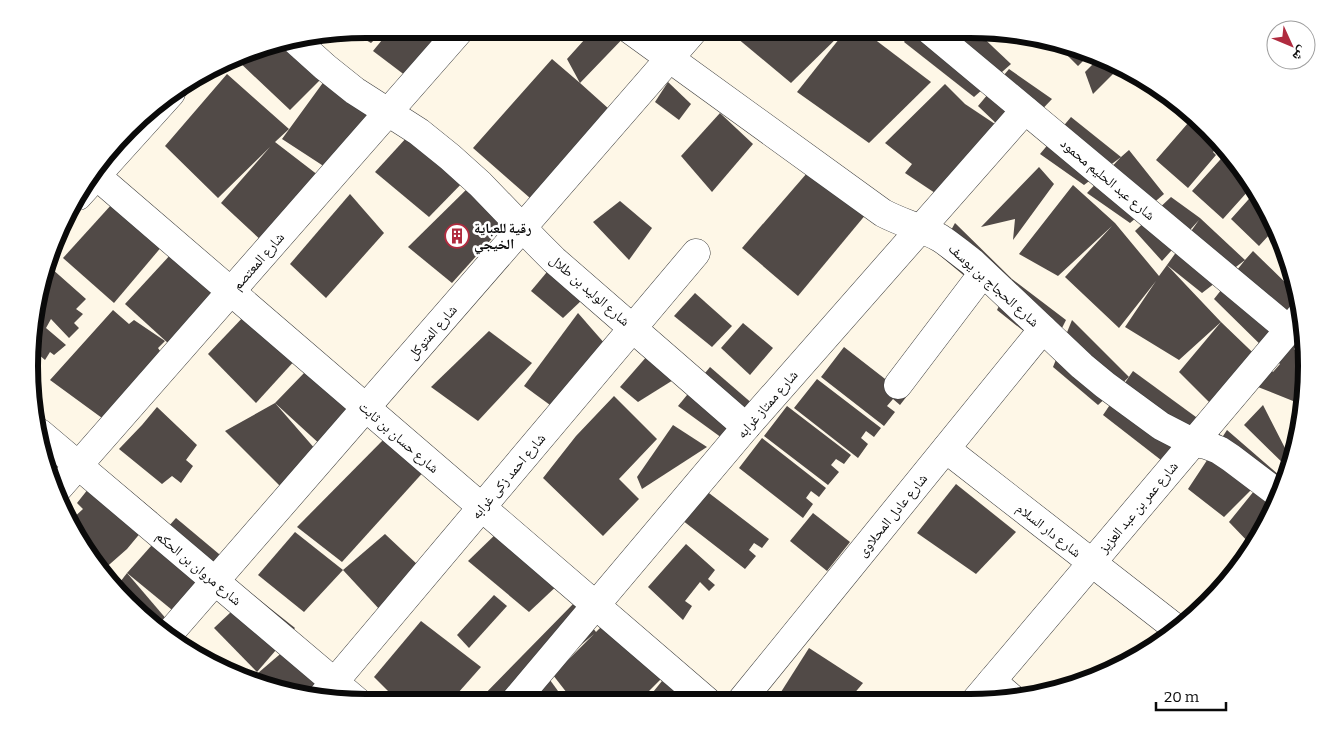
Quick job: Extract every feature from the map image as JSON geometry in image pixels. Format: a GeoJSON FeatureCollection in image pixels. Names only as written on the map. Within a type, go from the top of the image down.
{"type":"FeatureCollection","features":[{"type":"Feature","properties":{"kind":"street","name":"شارع المعتصم"},"geometry":{"type":"LineString","coordinates":[[61,486],[453,38]]}},
{"type":"Feature","properties":{"kind":"street","name":"شارع الحجاج بن يوسف"},"geometry":{"type":"LineString","coordinates":[[642,38],[883,213],[940,238],[956,249],[1082,366],[1147,416],[1161,426],[1192,442],[1219,450],[1274,490]]}},
{"type":"Feature","properties":{"kind":"street","name":"شارع المتوكل"},"geometry":{"type":"LineString","coordinates":[[171,631],[687,38]]}},
{"type":"Feature","properties":{"kind":"street","name":"شارع عبد الحليم محمود"},"geometry":{"type":"LineString","coordinates":[[939,38],[1025,110],[1295,321]]}},
{"type":"Feature","properties":{"kind":"street","name":"شارع الوليد بن طلال"},"geometry":{"type":"LineString","coordinates":[[300,44],[340,79],[371,102],[419,132],[450,157],[485,189],[554,260],[746,427]]}},
{"type":"Feature","properties":{"kind":"street","name":"شارع ممتاز غرابه"},"geometry":{"type":"LineString","coordinates":[[521,694],[746,427],[1025,110]]}},
{"type":"Feature","properties":{"kind":"street","name":"شارع حسان بن ثابت"},"geometry":{"type":"LineString","coordinates":[[97,177],[699,694]]}},
{"type":"Feature","properties":{"kind":"street","name":"شارع احمد زكى غرابه"},"geometry":{"type":"LineString","coordinates":[[327,690],[696,253]]}},
{"type":"Feature","properties":{"kind":"street"},"geometry":{"type":"LineString","coordinates":[[898,386],[983,273]]}},
{"type":"Feature","properties":{"kind":"street","name":"شارع عمر بن عبد العزيز"},"geometry":{"type":"LineString","coordinates":[[983,691],[1295,321]]}},
{"type":"Feature","properties":{"kind":"street","name":"شارع عادل المحلاوى"},"geometry":{"type":"LineString","coordinates":[[747,694],[1043,329]]}},
{"type":"Feature","properties":{"kind":"street","name":"شارع مروان بن الحكم"},"geometry":{"type":"LineString","coordinates":[[46,438],[215,581],[327,690]]}},
{"type":"Feature","properties":{"kind":"street","name":"شارع دار السلام"},"geometry":{"type":"LineString","coordinates":[[946,449],[1172,626]]}},
{"type":"Feature","properties":{"kind":"building"},"geometry":{"type":"Polygon","coordinates":[[[362,38],[376,38],[371,43],[362,38]]]}},
{"type":"Feature","properties":{"kind":"building"},"geometry":{"type":"Polygon","coordinates":[[[384,38],[440,38],[406,76],[373,51],[384,38]]]}},
{"type":"Feature","properties":{"kind":"building"},"geometry":{"type":"Polygon","coordinates":[[[586,38],[623,38],[580,83],[567,59],[586,38]]]}},
{"type":"Feature","properties":{"kind":"building"},"geometry":{"type":"Polygon","coordinates":[[[737,38],[837,38],[791,83],[737,38]]]}},
{"type":"Feature","properties":{"kind":"building"},"geometry":{"type":"Polygon","coordinates":[[[840,38],[873,38],[931,82],[869,143],[797,92],[840,38]]]}},
{"type":"Feature","properties":{"kind":"building"},"geometry":{"type":"Polygon","coordinates":[[[907,38],[984,38],[1011,64],[974,97],[904,42],[907,38]]]}},
{"type":"Feature","properties":{"kind":"building"},"geometry":{"type":"Polygon","coordinates":[[[316,41],[383,103],[325,167],[282,139],[338,62],[290,110],[240,63],[281,49],[316,41]]]}},
{"type":"Feature","properties":{"kind":"building"},"geometry":{"type":"Polygon","coordinates":[[[1062,51],[1085,59],[1078,66],[1062,51]]]}},
{"type":"Feature","properties":{"kind":"building"},"geometry":{"type":"Polygon","coordinates":[[[552,59],[609,109],[530,198],[473,148],[552,59]]]}},
{"type":"Feature","properties":{"kind":"building"},"geometry":{"type":"Polygon","coordinates":[[[1095,62],[1116,71],[1093,94],[1085,72],[1095,62]]]}},
{"type":"Feature","properties":{"kind":"building"},"geometry":{"type":"Polygon","coordinates":[[[1009,69],[1052,99],[1013,140],[938,195],[905,173],[912,164],[885,143],[945,84],[965,104],[1001,128],[978,106],[1009,69]]]}},
{"type":"Feature","properties":{"kind":"building"},"geometry":{"type":"Polygon","coordinates":[[[227,74],[289,129],[275,142],[327,182],[263,242],[221,203],[270,147],[218,198],[165,146],[227,74]]]}},
{"type":"Feature","properties":{"kind":"building"},"geometry":{"type":"Polygon","coordinates":[[[668,82],[691,104],[679,120],[655,102],[668,82]]]}},
{"type":"Feature","properties":{"kind":"building"},"geometry":{"type":"Polygon","coordinates":[[[195,86],[159,123],[160,110],[195,86]]]}},
{"type":"Feature","properties":{"kind":"building"},"geometry":{"type":"Polygon","coordinates":[[[720,113],[753,144],[712,192],[681,156],[720,113]]]}},
{"type":"Feature","properties":{"kind":"building"},"geometry":{"type":"Polygon","coordinates":[[[1071,117],[1121,157],[1084,185],[1040,154],[1071,117]]]}},
{"type":"Feature","properties":{"kind":"building"},"geometry":{"type":"Polygon","coordinates":[[[1189,121],[1216,148],[1213,152],[1216,155],[1188,188],[1156,160],[1189,121]]]}},
{"type":"Feature","properties":{"kind":"building"},"geometry":{"type":"Polygon","coordinates":[[[419,124],[470,175],[429,217],[375,172],[419,124]]]}},
{"type":"Feature","properties":{"kind":"building"},"geometry":{"type":"Polygon","coordinates":[[[1129,150],[1164,194],[1130,223],[1087,193],[1129,150]]]}},
{"type":"Feature","properties":{"kind":"building"},"geometry":{"type":"Polygon","coordinates":[[[1223,156],[1248,191],[1223,219],[1192,191],[1223,156]]]}},
{"type":"Feature","properties":{"kind":"building"},"geometry":{"type":"Polygon","coordinates":[[[820,158],[867,213],[798,296],[742,248],[820,158]]]}},
{"type":"Feature","properties":{"kind":"building"},"geometry":{"type":"Polygon","coordinates":[[[1039,167],[1054,184],[1013,240],[1015,219],[981,227],[1039,167]]]}},
{"type":"Feature","properties":{"kind":"building","name":"رقية للعباية الخيجي"},"geometry":{"type":"Polygon","coordinates":[[[471,185],[505,224],[452,283],[408,247],[471,185]]]}},
{"type":"Feature","properties":{"kind":"building"},"geometry":{"type":"Polygon","coordinates":[[[1073,185],[1115,223],[1159,276],[1167,265],[1221,322],[1179,360],[1125,327],[1156,281],[1119,328],[1065,277],[1112,226],[1058,276],[1019,254],[1073,185]]]}},
{"type":"Feature","properties":{"kind":"building"},"geometry":{"type":"Polygon","coordinates":[[[350,194],[384,233],[326,298],[290,264],[350,194]]]}},
{"type":"Feature","properties":{"kind":"building"},"geometry":{"type":"Polygon","coordinates":[[[1171,197],[1200,218],[1245,260],[1202,293],[1167,265],[1199,220],[1162,261],[1135,231],[1171,197]]]}},
{"type":"Feature","properties":{"kind":"building"},"geometry":{"type":"Polygon","coordinates":[[[1251,197],[1271,235],[1259,246],[1231,219],[1251,197]]]}},
{"type":"Feature","properties":{"kind":"building"},"geometry":{"type":"Polygon","coordinates":[[[620,201],[652,228],[629,260],[593,222],[620,201]]]}},
{"type":"Feature","properties":{"kind":"building"},"geometry":{"type":"Polygon","coordinates":[[[112,204],[163,245],[114,303],[63,258],[112,204]]]}},
{"type":"Feature","properties":{"kind":"building"},"geometry":{"type":"Polygon","coordinates":[[[955,223],[1012,279],[990,297],[938,254],[955,223]]]}},
{"type":"Feature","properties":{"kind":"building"},"geometry":{"type":"Polygon","coordinates":[[[1253,251],[1288,285],[1296,323],[1298,345],[1294,349],[1298,353],[1297,402],[1258,387],[1226,419],[1179,372],[1221,322],[1273,372],[1280,364],[1214,299],[1253,251]]]}},
{"type":"Feature","properties":{"kind":"building"},"geometry":{"type":"Polygon","coordinates":[[[172,253],[216,293],[169,344],[125,304],[172,253]]]}},
{"type":"Feature","properties":{"kind":"building"},"geometry":{"type":"Polygon","coordinates":[[[552,266],[583,299],[563,318],[531,291],[552,266]]]}},
{"type":"Feature","properties":{"kind":"building"},"geometry":{"type":"Polygon","coordinates":[[[52,269],[86,299],[76,309],[83,314],[74,323],[79,328],[69,338],[51,319],[46,328],[66,345],[54,355],[50,352],[45,360],[38,354],[38,345],[40,323],[52,269]]]}},
{"type":"Feature","properties":{"kind":"building"},"geometry":{"type":"Polygon","coordinates":[[[1012,279],[1066,320],[1050,352],[997,310],[1012,279]]]}},
{"type":"Feature","properties":{"kind":"building"},"geometry":{"type":"Polygon","coordinates":[[[695,293],[732,326],[712,347],[674,316],[695,293]]]}},
{"type":"Feature","properties":{"kind":"building"},"geometry":{"type":"Polygon","coordinates":[[[113,310],[129,324],[134,320],[165,341],[158,348],[163,355],[102,418],[50,380],[113,310]]]}},
{"type":"Feature","properties":{"kind":"building"},"geometry":{"type":"Polygon","coordinates":[[[247,313],[297,358],[256,403],[208,354],[247,313]]]}},
{"type":"Feature","properties":{"kind":"building"},"geometry":{"type":"Polygon","coordinates":[[[578,313],[612,352],[561,413],[524,386],[578,313]]]}},
{"type":"Feature","properties":{"kind":"building"},"geometry":{"type":"Polygon","coordinates":[[[1072,320],[1129,377],[1098,405],[1053,367],[1072,320]]]}},
{"type":"Feature","properties":{"kind":"building"},"geometry":{"type":"Polygon","coordinates":[[[743,323],[773,348],[750,375],[721,348],[743,323]]]}},
{"type":"Feature","properties":{"kind":"building"},"geometry":{"type":"Polygon","coordinates":[[[489,331],[532,363],[478,421],[431,387],[489,331]]]}},
{"type":"Feature","properties":{"kind":"building"},"geometry":{"type":"Polygon","coordinates":[[[655,347],[678,377],[638,402],[620,387],[655,347]]]}},
{"type":"Feature","properties":{"kind":"building"},"geometry":{"type":"Polygon","coordinates":[[[844,347],[907,396],[900,405],[893,399],[887,406],[895,412],[884,426],[821,377],[844,347]]]}},
{"type":"Feature","properties":{"kind":"building"},"geometry":{"type":"Polygon","coordinates":[[[710,367],[754,405],[722,438],[678,406],[710,367]]]}},
{"type":"Feature","properties":{"kind":"building"},"geometry":{"type":"Polygon","coordinates":[[[306,371],[356,409],[323,447],[275,403],[306,371]]]}},
{"type":"Feature","properties":{"kind":"building"},"geometry":{"type":"Polygon","coordinates":[[[1133,371],[1222,436],[1179,474],[1103,415],[1133,371]]]}},
{"type":"Feature","properties":{"kind":"building"},"geometry":{"type":"Polygon","coordinates":[[[817,379],[881,428],[874,437],[866,431],[861,438],[868,444],[858,458],[794,408],[817,379]]]}},
{"type":"Feature","properties":{"kind":"building"},"geometry":{"type":"Polygon","coordinates":[[[614,396],[657,439],[619,479],[639,499],[603,536],[543,478],[576,436],[614,396]]]}},
{"type":"Feature","properties":{"kind":"building"},"geometry":{"type":"Polygon","coordinates":[[[275,403],[316,450],[282,488],[225,431],[275,403]]]}},
{"type":"Feature","properties":{"kind":"building"},"geometry":{"type":"Polygon","coordinates":[[[1263,405],[1287,452],[1283,464],[1244,425],[1263,405]]]}},
{"type":"Feature","properties":{"kind":"building"},"geometry":{"type":"Polygon","coordinates":[[[787,406],[851,455],[844,464],[836,459],[831,465],[839,472],[828,485],[764,436],[787,406]]]}},
{"type":"Feature","properties":{"kind":"building"},"geometry":{"type":"Polygon","coordinates":[[[157,407],[197,445],[186,460],[193,466],[181,483],[172,476],[162,484],[119,449],[157,407]]]}},
{"type":"Feature","properties":{"kind":"building"},"geometry":{"type":"Polygon","coordinates":[[[673,425],[707,447],[642,489],[637,477],[673,425]]]}},
{"type":"Feature","properties":{"kind":"building"},"geometry":{"type":"Polygon","coordinates":[[[1227,430],[1280,475],[1265,511],[1247,541],[1229,522],[1271,470],[1224,517],[1188,489],[1227,430]]]}},
{"type":"Feature","properties":{"kind":"building"},"geometry":{"type":"Polygon","coordinates":[[[387,436],[427,468],[342,562],[297,527],[387,436]]]}},
{"type":"Feature","properties":{"kind":"building"},"geometry":{"type":"Polygon","coordinates":[[[762,438],[826,488],[819,497],[811,491],[806,498],[813,504],[803,518],[739,468],[762,438]]]}},
{"type":"Feature","properties":{"kind":"building"},"geometry":{"type":"Polygon","coordinates":[[[104,469],[157,513],[127,549],[106,567],[74,517],[83,509],[77,503],[104,469]]]}},
{"type":"Feature","properties":{"kind":"building"},"geometry":{"type":"Polygon","coordinates":[[[956,484],[1016,532],[976,574],[917,533],[956,484]]]}},
{"type":"Feature","properties":{"kind":"building"},"geometry":{"type":"Polygon","coordinates":[[[705,490],[769,539],[762,548],[754,543],[749,550],[756,556],[745,569],[682,520],[705,490]]]}},
{"type":"Feature","properties":{"kind":"building"},"geometry":{"type":"Polygon","coordinates":[[[813,513],[850,542],[827,571],[790,541],[813,513]]]}},
{"type":"Feature","properties":{"kind":"building"},"geometry":{"type":"Polygon","coordinates":[[[176,518],[225,559],[177,614],[127,573],[176,518]]]}},
{"type":"Feature","properties":{"kind":"building"},"geometry":{"type":"Polygon","coordinates":[[[500,530],[561,582],[529,612],[468,561],[500,530]]]}},
{"type":"Feature","properties":{"kind":"building"},"geometry":{"type":"Polygon","coordinates":[[[295,532],[343,570],[304,612],[258,575],[295,532]]]}},
{"type":"Feature","properties":{"kind":"building"},"geometry":{"type":"Polygon","coordinates":[[[385,534],[436,582],[393,624],[343,570],[385,534]]]}},
{"type":"Feature","properties":{"kind":"building"},"geometry":{"type":"Polygon","coordinates":[[[686,544],[715,570],[708,579],[715,585],[709,591],[700,582],[685,601],[692,606],[683,620],[648,587],[686,544]]]}},
{"type":"Feature","properties":{"kind":"building"},"geometry":{"type":"Polygon","coordinates":[[[127,573],[168,621],[164,625],[119,583],[127,573]]]}},
{"type":"Feature","properties":{"kind":"building"},"geometry":{"type":"Polygon","coordinates":[[[251,593],[295,628],[257,672],[214,628],[251,593]]]}},
{"type":"Feature","properties":{"kind":"building"},"geometry":{"type":"Polygon","coordinates":[[[494,595],[507,606],[469,648],[457,635],[494,595]]]}},
{"type":"Feature","properties":{"kind":"building"},"geometry":{"type":"Polygon","coordinates":[[[574,603],[596,632],[604,624],[664,676],[646,694],[568,694],[553,675],[594,634],[523,694],[485,694],[574,603]]]}},
{"type":"Feature","properties":{"kind":"building"},"geometry":{"type":"Polygon","coordinates":[[[421,621],[481,667],[457,694],[391,694],[374,677],[421,621]]]}},
{"type":"Feature","properties":{"kind":"building"},"geometry":{"type":"Polygon","coordinates":[[[300,637],[341,673],[322,692],[256,675],[300,637]]]}},
{"type":"Feature","properties":{"kind":"building"},"geometry":{"type":"Polygon","coordinates":[[[809,648],[863,683],[854,694],[783,694],[781,692],[809,648]]]}},
{"type":"Feature","properties":{"kind":"building"},"geometry":{"type":"Polygon","coordinates":[[[550,680],[560,694],[537,694],[550,680]]]}},
{"type":"Feature","properties":{"kind":"building"},"geometry":{"type":"Polygon","coordinates":[[[662,681],[678,694],[651,694],[662,681]]]}},
{"type":"Feature","properties":{"kind":"place","name":"رقية للعباية الخيجي"},"geometry":{"type":"Point","coordinates":[457,236]}}]}
